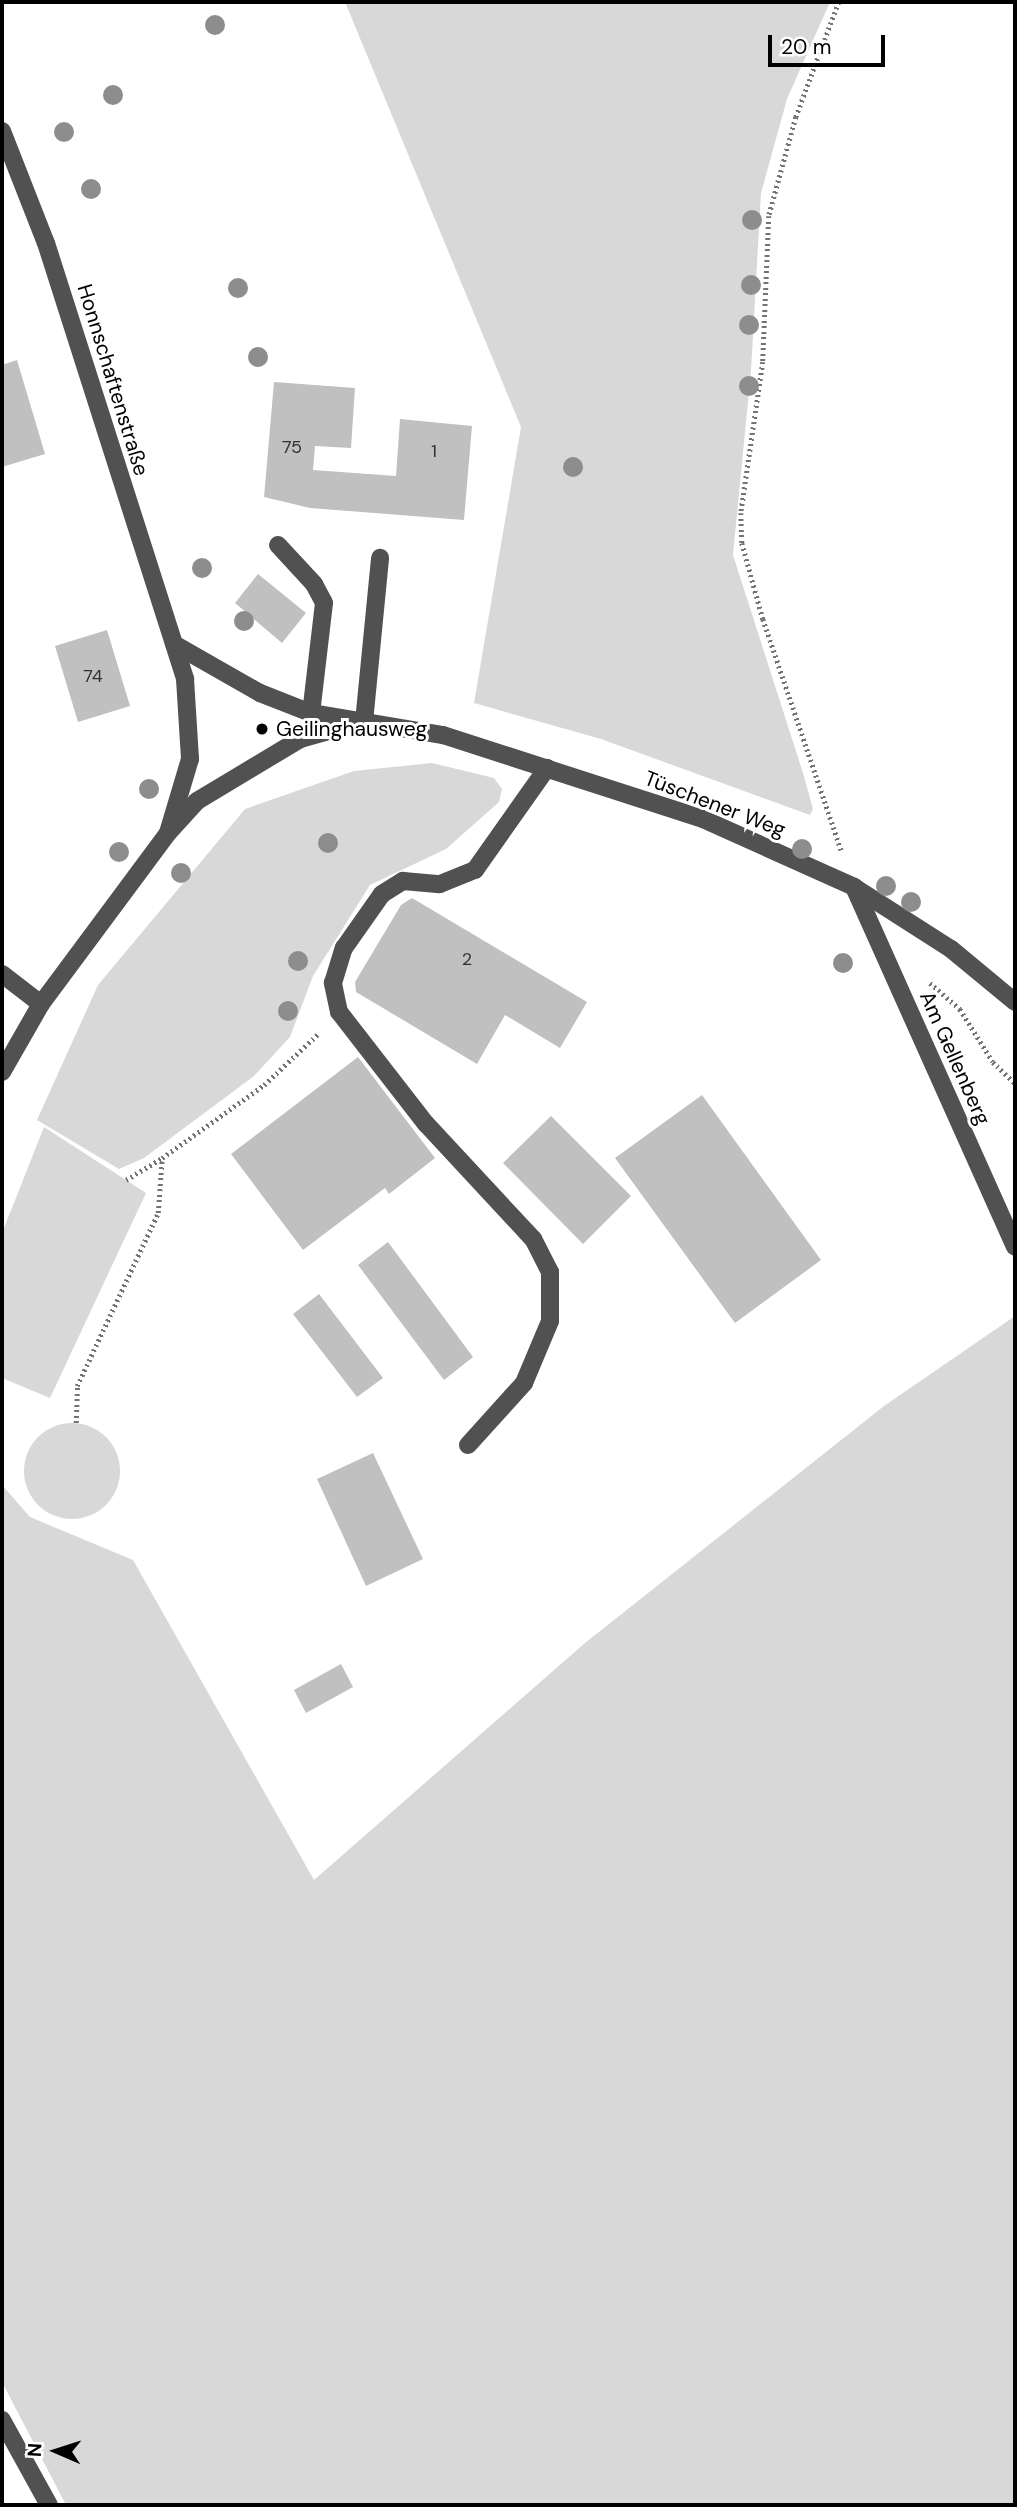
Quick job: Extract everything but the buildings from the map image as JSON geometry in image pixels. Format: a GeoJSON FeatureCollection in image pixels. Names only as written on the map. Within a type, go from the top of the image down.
{"type":"FeatureCollection","features":[{"type":"Feature","properties":{"kind":"street","name":"Honnschaftenstraße"},"geometry":{"type":"LineString","coordinates":[[2,131],[46,243],[186,679],[191,723],[190,759],[167,833]]}},
{"type":"Feature","properties":{"kind":"street"},"geometry":{"type":"LineString","coordinates":[[278,545],[314,584],[324,603],[311,713]]}},
{"type":"Feature","properties":{"kind":"street"},"geometry":{"type":"LineString","coordinates":[[364,722],[380,558]]}},
{"type":"Feature","properties":{"kind":"street","name":"Tüschener Weg"},"geometry":{"type":"LineString","coordinates":[[174,644],[260,693],[311,713],[443,735],[703,819],[854,887],[951,949],[1015,1002]]}},
{"type":"Feature","properties":{"kind":"street","name":"Tüschener Weg"},"geometry":{"type":"LineString","coordinates":[[167,833],[197,801],[227,779],[299,739],[364,722]]}},
{"type":"Feature","properties":{"kind":"street"},"geometry":{"type":"LineString","coordinates":[[468,1445],[524,1383],[550,1321],[550,1272],[533,1239],[426,1124],[340,1012],[332,983],[344,948],[382,894],[403,881],[440,884],[475,870],[547,768]]}},
{"type":"Feature","properties":{"kind":"street"},"geometry":{"type":"LineString","coordinates":[[2,1072],[41,1004],[167,833]]}},
{"type":"Feature","properties":{"kind":"street","name":"Am Gellenberg"},"geometry":{"type":"LineString","coordinates":[[854,887],[1015,1247]]}},
{"type":"Feature","properties":{"kind":"street"},"geometry":{"type":"LineString","coordinates":[[2,974],[41,1004]]}},
{"type":"Feature","properties":{"kind":"street"},"geometry":{"type":"LineString","coordinates":[[2,2420],[49,2505]]}},
{"type":"Feature","properties":{"kind":"path"},"geometry":{"type":"LineString","coordinates":[[839,2],[796,117],[769,216],[763,362],[741,513],[742,543],[763,620],[854,887]]}},
{"type":"Feature","properties":{"kind":"path"},"geometry":{"type":"LineString","coordinates":[[892,972],[920,978],[943,991],[993,1062],[1015,1083]]}},
{"type":"Feature","properties":{"kind":"path"},"geometry":{"type":"LineString","coordinates":[[126,1180],[264,1086],[340,1012]]}},
{"type":"Feature","properties":{"kind":"path"},"geometry":{"type":"LineString","coordinates":[[76,1423],[77,1386],[158,1213],[162,1158]]}},
{"type":"Feature","properties":{"kind":"shaded area"},"geometry":{"type":"Polygon","coordinates":[[[345,2],[830,2],[787,99],[761,193],[751,371],[733,555],[803,773],[813,809],[810,815],[601,739],[474,703],[521,427],[345,2]]]}},
{"type":"Feature","properties":{"kind":"shaded area"},"geometry":{"type":"Polygon","coordinates":[[[432,763],[494,778],[502,789],[499,802],[446,849],[370,885],[313,976],[290,1037],[254,1076],[144,1158],[119,1169],[37,1120],[98,985],[245,809],[354,771],[432,763]]]}},
{"type":"Feature","properties":{"kind":"shaded area"},"geometry":{"type":"Polygon","coordinates":[[[44,1127],[146,1193],[50,1398],[2,1378],[2,1233],[44,1127]]]}},
{"type":"Feature","properties":{"kind":"shaded area"},"geometry":{"type":"Polygon","coordinates":[[[1015,1316],[1015,2505],[66,2505],[2,2382],[2,1485],[30,1517],[133,1560],[314,1880],[585,1643],[884,1406],[1015,1316]]]}},
{"type":"Feature","properties":{"kind":"shaded area"},"geometry":{"type":"Polygon","coordinates":[[[72,1423],[90,1426],[106,1437],[117,1453],[120,1471],[117,1489],[106,1505],[90,1516],[72,1519],[54,1516],[38,1505],[27,1489],[24,1471],[27,1453],[38,1437],[54,1426],[72,1423]]]}},
{"type":"Feature","properties":{"kind":"place","name":"Geilinghausweg"},"geometry":{"type":"Point","coordinates":[262,729]}}]}
